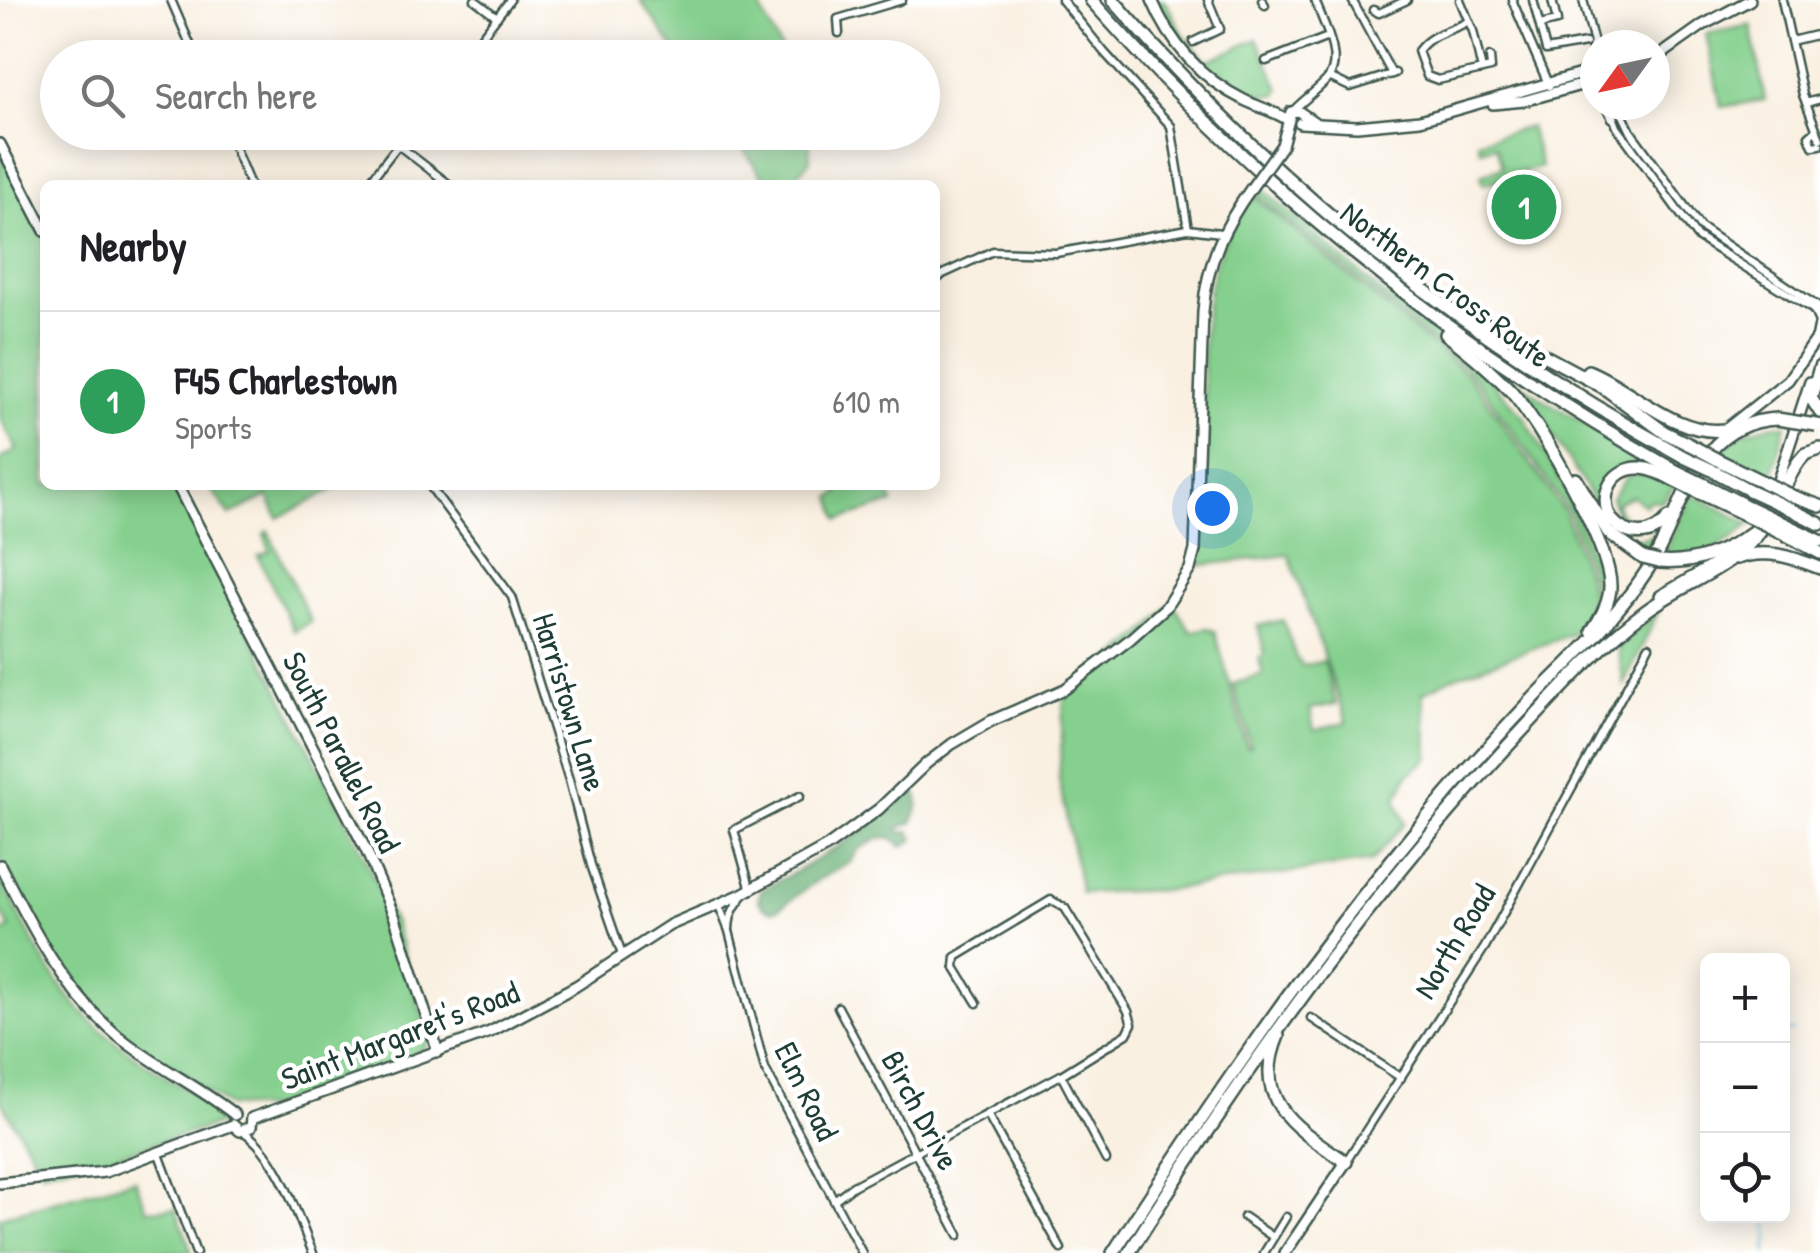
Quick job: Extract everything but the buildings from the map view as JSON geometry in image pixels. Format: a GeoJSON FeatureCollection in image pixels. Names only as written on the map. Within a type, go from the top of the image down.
{"type":"FeatureCollection","features":[{"type":"Feature","properties":{"kind":"highway","name":"Northern Cross Route"},"geometry":{"type":"LineString","coordinates":[[1091,0],[1211,128],[1354,254],[1564,406],[1674,475]]}},
{"type":"Feature","properties":{"kind":"highway","name":"Northern Cross Route"},"geometry":{"type":"LineString","coordinates":[[1113,0],[1224,119],[1342,228],[1493,341],[1584,400],[1688,451]]}},
{"type":"Feature","properties":{"kind":"highway"},"geometry":{"type":"LineString","coordinates":[[1342,228],[1462,312],[1603,387],[1688,451],[1749,490],[1791,503],[1820,506]]}},
{"type":"Feature","properties":{"kind":"highway"},"geometry":{"type":"LineString","coordinates":[[1111,1253],[1233,1071],[1336,929],[1416,830],[1602,617],[1610,587],[1595,537],[1539,427],[1482,362],[1365,270],[1354,254]]}},
{"type":"Feature","properties":{"kind":"highway"},"geometry":{"type":"LineString","coordinates":[[1454,330],[1520,394],[1608,532],[1630,552],[1676,564],[1708,557],[1757,530]]}},
{"type":"Feature","properties":{"kind":"highway"},"geometry":{"type":"LineString","coordinates":[[1540,353],[1613,382],[1682,422],[1712,431],[1724,430]]}},
{"type":"Feature","properties":{"kind":"highway"},"geometry":{"type":"LineString","coordinates":[[1820,365],[1812,398],[1819,421],[1761,422],[1734,433],[1711,464],[1680,499],[1666,522],[1641,534],[1617,526],[1607,512],[1608,488],[1625,471],[1642,468],[1674,475],[1702,489],[1742,508],[1781,528],[1820,553]]}},
{"type":"Feature","properties":{"kind":"highway"},"geometry":{"type":"LineString","coordinates":[[1129,1253],[1213,1122],[1318,974],[1456,804],[1616,635],[1748,545],[1805,454],[1820,449]]}},
{"type":"Feature","properties":{"kind":"highway"},"geometry":{"type":"LineString","coordinates":[[1711,464],[1763,482],[1820,524]]}},
{"type":"Feature","properties":{"kind":"highway"},"geometry":{"type":"LineString","coordinates":[[1530,702],[1608,622],[1636,587],[1658,551],[1680,499]]}},
{"type":"Feature","properties":{"kind":"highway"},"geometry":{"type":"LineString","coordinates":[[1781,528],[1820,541]]}},
{"type":"Feature","properties":{"kind":"highway"},"geometry":{"type":"LineString","coordinates":[[1704,574],[1741,557],[1764,553],[1792,557],[1820,568]]}},
{"type":"Feature","properties":{"kind":"highway"},"geometry":{"type":"LineString","coordinates":[[1318,974],[1277,1037],[1271,1052],[1270,1078],[1277,1103],[1292,1124],[1346,1162]]}},
{"type":"Feature","properties":{"kind":"main road"},"geometry":{"type":"LineString","coordinates":[[1152,0],[1168,31],[1194,64],[1224,88],[1274,112],[1316,123],[1382,125],[1420,120],[1580,75]]}},
{"type":"Feature","properties":{"kind":"main road"},"geometry":{"type":"LineString","coordinates":[[1670,46],[1750,0]]}},
{"type":"Feature","properties":{"kind":"main road"},"geometry":{"type":"LineString","coordinates":[[1564,81],[1580,72]]}},
{"type":"Feature","properties":{"kind":"main road"},"geometry":{"type":"LineString","coordinates":[[1471,108],[1517,102],[1580,85]]}},
{"type":"Feature","properties":{"kind":"main road","name":"Saint Margaret's Road"},"geometry":{"type":"LineString","coordinates":[[249,1125],[530,1013],[670,925],[842,837],[879,809],[927,763],[970,732],[1049,698],[1077,681],[1166,607],[1190,569],[1195,550],[1204,293],[1210,262],[1222,234],[1282,145],[1295,116]]}},
{"type":"Feature","properties":{"kind":"main road"},"geometry":{"type":"LineString","coordinates":[[0,144],[40,220]]}},
{"type":"Feature","properties":{"kind":"main road"},"geometry":{"type":"LineString","coordinates":[[1711,464],[1724,430],[1788,380],[1820,334]]}},
{"type":"Feature","properties":{"kind":"main road"},"geometry":{"type":"LineString","coordinates":[[1616,635],[1642,608],[1732,553],[1757,530],[1820,365]]}},
{"type":"Feature","properties":{"kind":"main road","name":"South Parallel Road"},"geometry":{"type":"LineString","coordinates":[[180,490],[366,850],[395,918],[438,1052]]}},
{"type":"Feature","properties":{"kind":"main road"},"geometry":{"type":"LineString","coordinates":[[0,865],[54,966],[84,1004],[122,1039],[234,1120],[249,1125]]}},
{"type":"Feature","properties":{"kind":"main road"},"geometry":{"type":"LineString","coordinates":[[0,1184],[105,1172],[160,1158],[246,1112],[249,1125]]}},
{"type":"Feature","properties":{"kind":"main road","name":"North Road"},"geometry":{"type":"LineString","coordinates":[[1285,1253],[1346,1162]]}},
{"type":"Feature","properties":{"kind":"street"},"geometry":{"type":"LineString","coordinates":[[171,0],[188,40]]}},
{"type":"Feature","properties":{"kind":"street"},"geometry":{"type":"LineString","coordinates":[[475,0],[497,17]]}},
{"type":"Feature","properties":{"kind":"street"},"geometry":{"type":"LineString","coordinates":[[480,40],[510,0]]}},
{"type":"Feature","properties":{"kind":"street"},"geometry":{"type":"LineString","coordinates":[[839,33],[838,19],[902,0]]}},
{"type":"Feature","properties":{"kind":"street"},"geometry":{"type":"LineString","coordinates":[[1062,0],[1169,124],[1188,228]]}},
{"type":"Feature","properties":{"kind":"street"},"geometry":{"type":"LineString","coordinates":[[1295,116],[1330,77],[1334,66],[1315,0]]}},
{"type":"Feature","properties":{"kind":"street"},"geometry":{"type":"LineString","coordinates":[[1330,77],[1350,87],[1394,73],[1352,0]]}},
{"type":"Feature","properties":{"kind":"street"},"geometry":{"type":"LineString","coordinates":[[1372,10],[1380,14],[1407,0]]}},
{"type":"Feature","properties":{"kind":"street"},"geometry":{"type":"LineString","coordinates":[[1512,0],[1549,86]]}},
{"type":"Feature","properties":{"kind":"street"},"geometry":{"type":"LineString","coordinates":[[1540,26],[1558,21],[1552,0]]}},
{"type":"Feature","properties":{"kind":"street"},"geometry":{"type":"LineString","coordinates":[[1583,0],[1586,30]]}},
{"type":"Feature","properties":{"kind":"street"},"geometry":{"type":"LineString","coordinates":[[1782,0],[1806,103],[1820,142]]}},
{"type":"Feature","properties":{"kind":"street"},"geometry":{"type":"LineString","coordinates":[[1462,1],[1482,70]]}},
{"type":"Feature","properties":{"kind":"street"},"geometry":{"type":"LineString","coordinates":[[1193,42],[1220,29],[1208,3]]}},
{"type":"Feature","properties":{"kind":"street"},"geometry":{"type":"LineString","coordinates":[[1517,11],[1534,3],[1546,50],[1580,48]]}},
{"type":"Feature","properties":{"kind":"street"},"geometry":{"type":"LineString","coordinates":[[1467,22],[1434,36],[1418,51],[1431,80],[1492,66],[1490,56]]}},
{"type":"Feature","properties":{"kind":"street"},"geometry":{"type":"LineString","coordinates":[[1791,41],[1820,34]]}},
{"type":"Feature","properties":{"kind":"street"},"geometry":{"type":"LineString","coordinates":[[1266,61],[1328,36]]}},
{"type":"Feature","properties":{"kind":"street"},"geometry":{"type":"LineString","coordinates":[[1806,103],[1820,99]]}},
{"type":"Feature","properties":{"kind":"street"},"geometry":{"type":"LineString","coordinates":[[1615,120],[1697,237],[1814,310],[1819,320],[1811,348]]}},
{"type":"Feature","properties":{"kind":"street"},"geometry":{"type":"LineString","coordinates":[[1625,120],[1700,228],[1820,311]]}},
{"type":"Feature","properties":{"kind":"street"},"geometry":{"type":"LineString","coordinates":[[235,150],[248,180]]}},
{"type":"Feature","properties":{"kind":"street"},"geometry":{"type":"LineString","coordinates":[[372,180],[394,150]]}},
{"type":"Feature","properties":{"kind":"street"},"geometry":{"type":"LineString","coordinates":[[404,150],[444,180]]}},
{"type":"Feature","properties":{"kind":"street"},"geometry":{"type":"LineString","coordinates":[[940,277],[993,251],[1056,253],[1188,228],[1222,234]]}},
{"type":"Feature","properties":{"kind":"street"},"geometry":{"type":"LineString","coordinates":[[1804,304],[1820,311]]}},
{"type":"Feature","properties":{"kind":"street","name":"Harristown Lane"},"geometry":{"type":"LineString","coordinates":[[433,490],[512,597],[591,866],[622,955]]}},
{"type":"Feature","properties":{"kind":"street","name":"North Road"},"geometry":{"type":"LineString","coordinates":[[1346,1162],[1502,918],[1649,646]]}},
{"type":"Feature","properties":{"kind":"street"},"geometry":{"type":"LineString","coordinates":[[718,903],[730,915],[750,887],[734,830],[800,796]]}},
{"type":"Feature","properties":{"kind":"street"},"geometry":{"type":"LineString","coordinates":[[832,1196],[1064,1073],[1126,1034],[1132,1024],[1059,902],[1044,902],[956,956],[955,967],[977,1003]]}},
{"type":"Feature","properties":{"kind":"street","name":"Elm Road"},"geometry":{"type":"LineString","coordinates":[[718,903],[765,1069],[862,1253]]}},
{"type":"Feature","properties":{"kind":"street"},"geometry":{"type":"LineString","coordinates":[[701,912],[718,916],[732,942]]}},
{"type":"Feature","properties":{"kind":"street","name":"Elm Road"},"geometry":{"type":"LineString","coordinates":[[729,931],[730,915]]}},
{"type":"Feature","properties":{"kind":"street","name":"Birch Drive"},"geometry":{"type":"LineString","coordinates":[[838,1007],[959,1235]]}},
{"type":"Feature","properties":{"kind":"street"},"geometry":{"type":"LineString","coordinates":[[1310,1018],[1401,1078]]}},
{"type":"Feature","properties":{"kind":"street"},"geometry":{"type":"LineString","coordinates":[[1064,1073],[1106,1160]]}},
{"type":"Feature","properties":{"kind":"street"},"geometry":{"type":"LineString","coordinates":[[988,1114],[1061,1249]]}},
{"type":"Feature","properties":{"kind":"street"},"geometry":{"type":"LineString","coordinates":[[249,1125],[286,1190],[313,1253]]}},
{"type":"Feature","properties":{"kind":"street"},"geometry":{"type":"LineString","coordinates":[[160,1158],[196,1253]]}},
{"type":"Feature","properties":{"kind":"street"},"geometry":{"type":"LineString","coordinates":[[1244,1217],[1273,1237]]}},
{"type":"Feature","properties":{"kind":"street"},"geometry":{"type":"LineString","coordinates":[[1264,1253],[1286,1217]]}},
{"type":"Feature","properties":{"kind":"green space"},"geometry":{"type":"Polygon","coordinates":[[[640,0],[762,0],[762,12],[776,40],[668,40],[640,0]]]}},
{"type":"Feature","properties":{"kind":"green space"},"geometry":{"type":"Polygon","coordinates":[[[1155,0],[1164,0],[1186,39],[1207,61],[1257,39],[1280,89],[1278,94],[1255,93],[1221,72],[1217,80],[1179,42],[1155,0]]]}},
{"type":"Feature","properties":{"kind":"green space"},"geometry":{"type":"Polygon","coordinates":[[[1751,25],[1765,100],[1721,107],[1706,34],[1751,25]]]}},
{"type":"Feature","properties":{"kind":"green space"},"geometry":{"type":"Polygon","coordinates":[[[1530,127],[1541,167],[1483,184],[1481,175],[1502,167],[1496,146],[1480,150],[1478,141],[1530,127]]]}},
{"type":"Feature","properties":{"kind":"green space"},"geometry":{"type":"Polygon","coordinates":[[[744,150],[810,150],[810,160],[792,180],[765,180],[744,150]]]}},
{"type":"Feature","properties":{"kind":"green space"},"geometry":{"type":"Polygon","coordinates":[[[0,151],[40,227],[40,490],[177,490],[361,849],[395,926],[429,1037],[417,1055],[268,1109],[228,1106],[138,1047],[93,1010],[57,962],[0,858],[0,459],[17,450],[0,418],[0,151]]]}},
{"type":"Feature","properties":{"kind":"green space"},"geometry":{"type":"Polygon","coordinates":[[[1260,187],[1386,296],[1470,359],[1523,415],[1571,500],[1601,578],[1601,604],[1596,612],[1593,579],[1568,510],[1474,376],[1255,193],[1260,187]]]}},
{"type":"Feature","properties":{"kind":"green space"},"geometry":{"type":"Polygon","coordinates":[[[1251,194],[1470,377],[1564,511],[1589,580],[1592,613],[1575,633],[1451,678],[1423,693],[1429,758],[1408,775],[1396,799],[1405,823],[1372,861],[1167,890],[1081,893],[1059,780],[1064,698],[1151,627],[1172,602],[1191,632],[1206,628],[1215,631],[1247,747],[1251,746],[1233,684],[1263,675],[1259,658],[1265,655],[1258,626],[1283,620],[1302,666],[1324,661],[1336,704],[1310,709],[1314,730],[1347,722],[1289,555],[1200,565],[1207,495],[1203,377],[1207,303],[1215,266],[1229,230],[1251,194]]]}},
{"type":"Feature","properties":{"kind":"green space"},"geometry":{"type":"Polygon","coordinates":[[[1493,364],[1541,398],[1647,460],[1610,476],[1601,496],[1607,517],[1622,533],[1643,538],[1659,533],[1648,556],[1618,539],[1547,426],[1519,388],[1493,364]]]}},
{"type":"Feature","properties":{"kind":"green space"},"geometry":{"type":"Polygon","coordinates":[[[1786,425],[1771,480],[1718,451],[1744,432],[1786,425]]]}},
{"type":"Feature","properties":{"kind":"green space"},"geometry":{"type":"Polygon","coordinates":[[[1641,473],[1675,485],[1662,502],[1650,500],[1645,505],[1632,496],[1616,503],[1627,519],[1659,520],[1653,526],[1628,528],[1619,521],[1611,498],[1627,476],[1641,473]]]}},
{"type":"Feature","properties":{"kind":"green space"},"geometry":{"type":"Polygon","coordinates":[[[212,490],[332,490],[278,518],[268,496],[230,515],[212,490]]]}},
{"type":"Feature","properties":{"kind":"green space"},"geometry":{"type":"Polygon","coordinates":[[[887,490],[893,503],[839,520],[832,497],[839,493],[887,490]]]}},
{"type":"Feature","properties":{"kind":"green space"},"geometry":{"type":"Polygon","coordinates":[[[1692,494],[1750,524],[1710,551],[1663,557],[1692,494]]]}},
{"type":"Feature","properties":{"kind":"green space"},"geometry":{"type":"Polygon","coordinates":[[[268,531],[311,622],[294,631],[258,556],[270,551],[264,534],[268,531]]]}},
{"type":"Feature","properties":{"kind":"green space"},"geometry":{"type":"Polygon","coordinates":[[[1659,610],[1624,685],[1618,648],[1659,610]]]}},
{"type":"Feature","properties":{"kind":"green space"},"geometry":{"type":"Polygon","coordinates":[[[913,787],[918,801],[916,813],[912,823],[898,828],[901,833],[910,831],[914,840],[902,847],[890,837],[880,838],[858,850],[851,862],[780,908],[764,908],[758,900],[761,890],[841,844],[913,787]]]}},
{"type":"Feature","properties":{"kind":"green space"},"geometry":{"type":"Polygon","coordinates":[[[0,877],[47,965],[81,1010],[136,1057],[219,1110],[224,1116],[223,1123],[110,1157],[42,1171],[0,1100],[0,934],[10,928],[0,910],[0,877]]]}},
{"type":"Feature","properties":{"kind":"green space"},"geometry":{"type":"Polygon","coordinates":[[[135,1179],[147,1210],[176,1208],[192,1253],[0,1253],[0,1217],[135,1179]]]}},
{"type":"Feature","properties":{"kind":"waterway"},"geometry":{"type":"LineString","coordinates":[[1767,1223],[1767,1253]]}},
{"type":"Feature","properties":{"kind":"place","name":"F45 Charlestown"},"geometry":{"type":"Point","coordinates":[1524,207]}}]}
